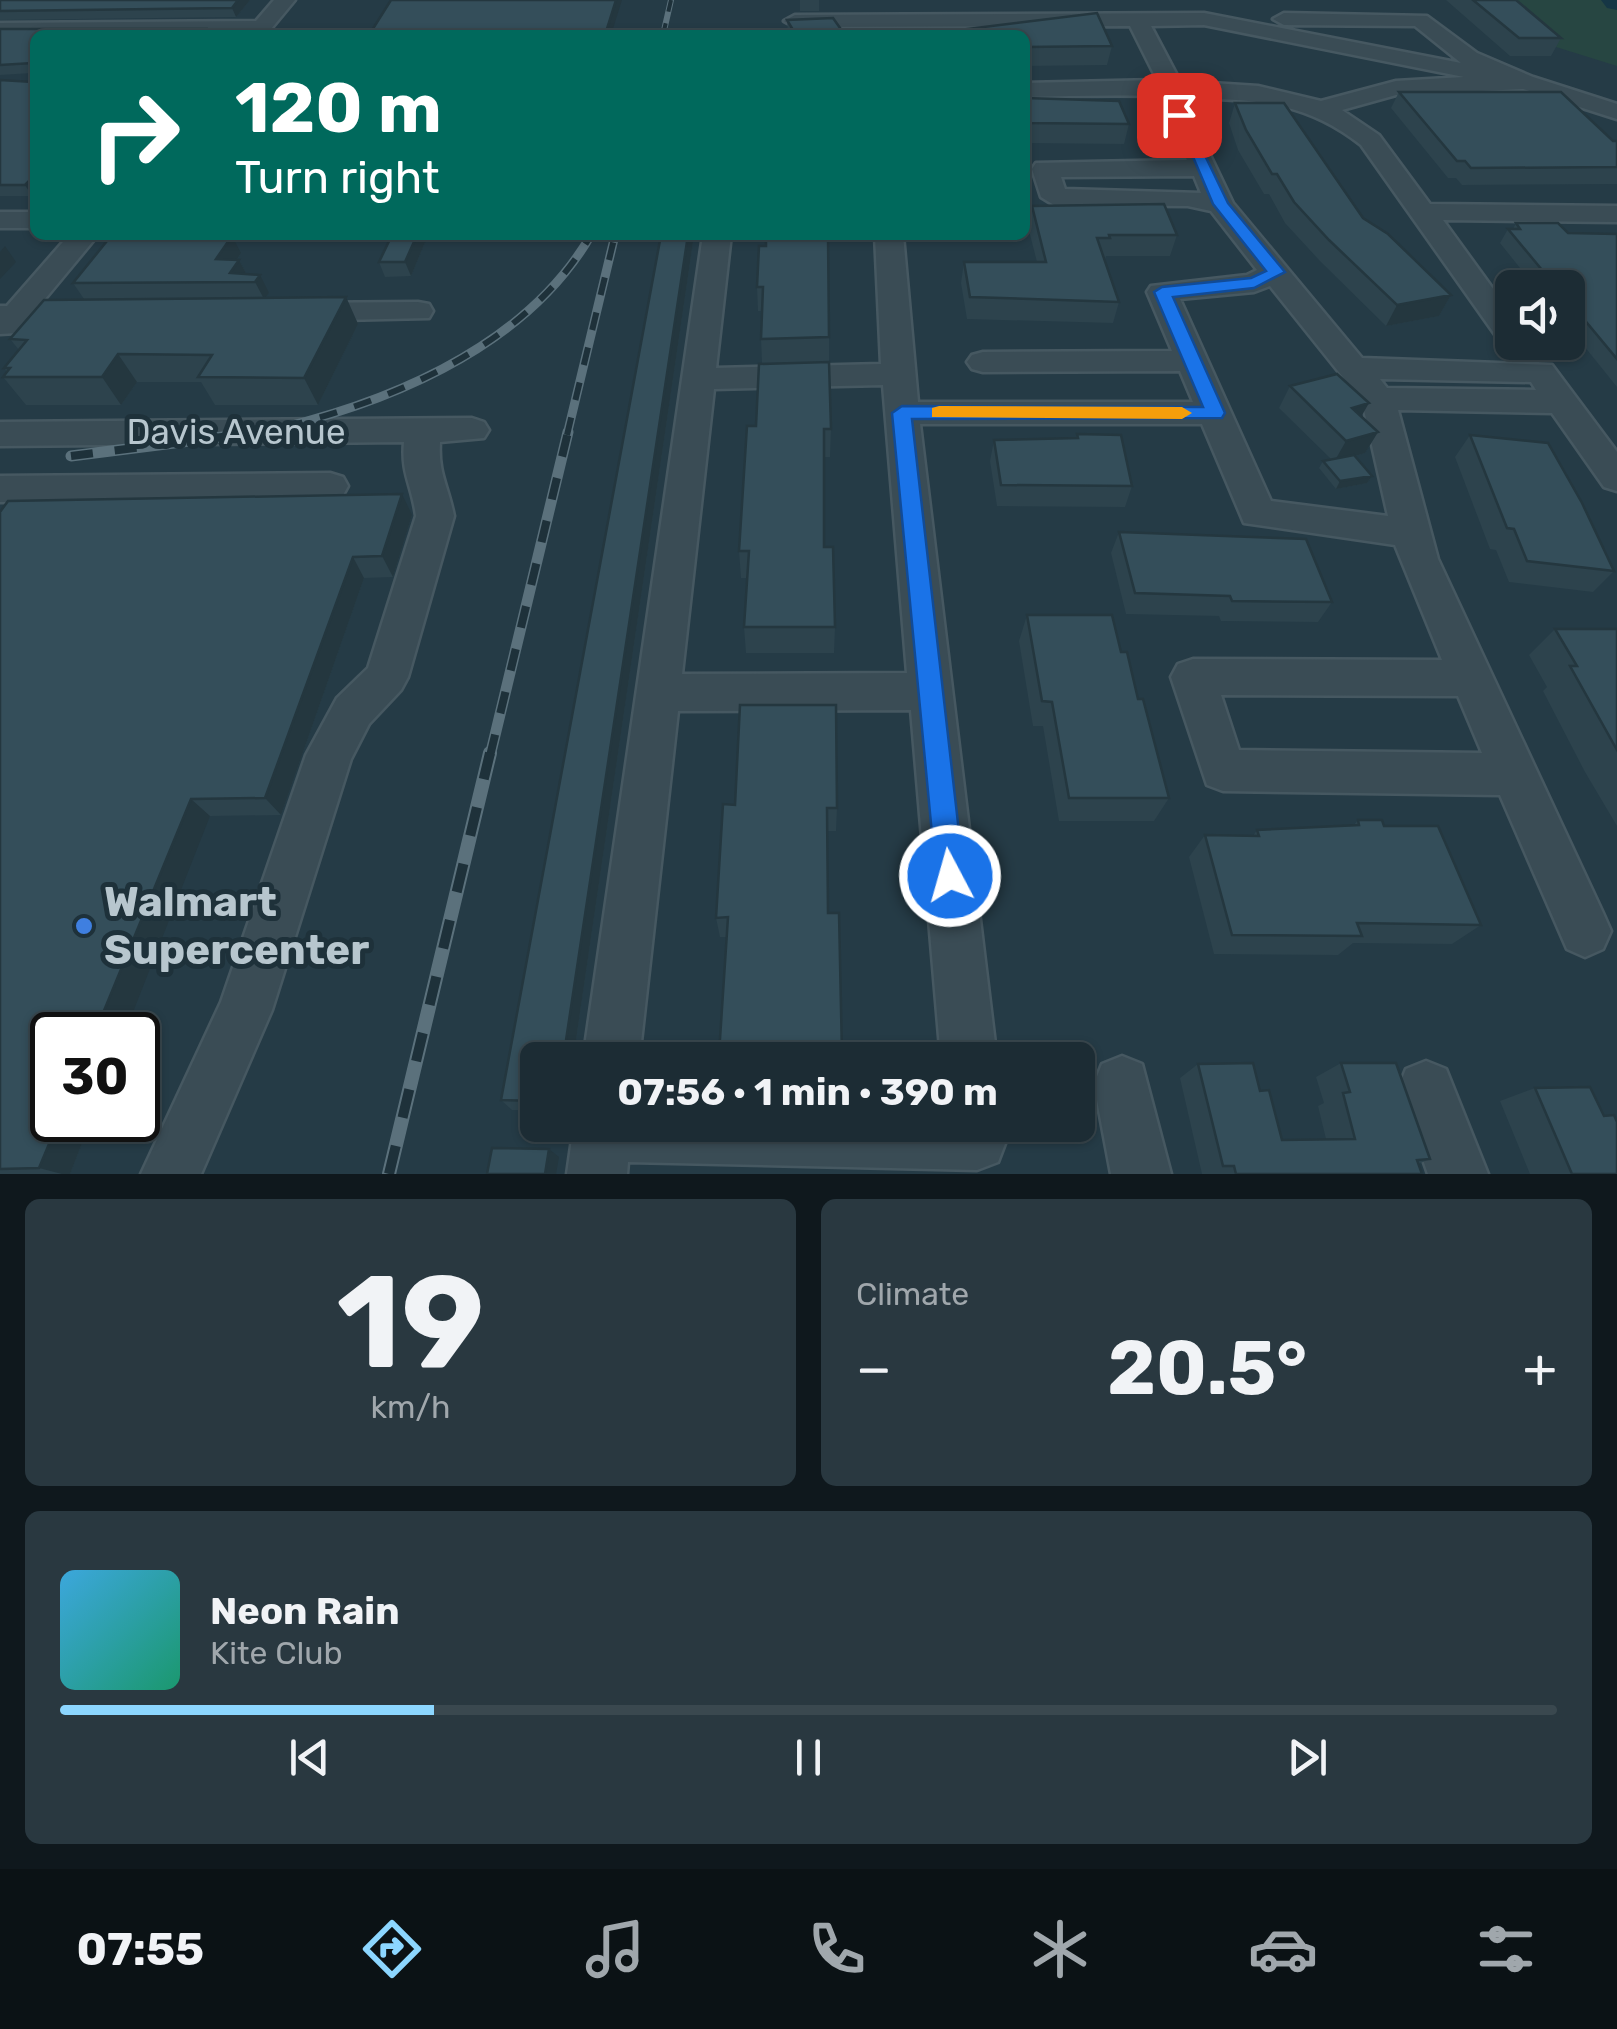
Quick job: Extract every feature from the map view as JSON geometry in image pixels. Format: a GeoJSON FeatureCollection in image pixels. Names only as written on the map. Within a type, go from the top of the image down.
{"type":"FeatureCollection","features":[{"type":"Feature","properties":{"kind":"street"},"geometry":{"type":"LineString","coordinates":[[259,30],[285,0]]}},
{"type":"Feature","properties":{"kind":"street"},"geometry":{"type":"LineString","coordinates":[[1204,19],[1525,82]]}},
{"type":"Feature","properties":{"kind":"street"},"geometry":{"type":"LineString","coordinates":[[1138,20],[1220,204],[1366,383],[1418,560],[1585,932]]}},
{"type":"Feature","properties":{"kind":"street"},"geometry":{"type":"LineString","coordinates":[[795,21],[1420,20],[1469,58],[1525,82],[1617,112]]}},
{"type":"Feature","properties":{"kind":"street"},"geometry":{"type":"LineString","coordinates":[[4,23],[226,30]]}},
{"type":"Feature","properties":{"kind":"street"},"geometry":{"type":"LineString","coordinates":[[1323,108],[1352,94],[1407,86],[1525,82]]}},
{"type":"Feature","properties":{"kind":"street"},"geometry":{"type":"LineString","coordinates":[[1030,90],[1176,102],[1248,90],[1323,108],[1361,130],[1495,313]]}},
{"type":"Feature","properties":{"kind":"street"},"geometry":{"type":"LineString","coordinates":[[1204,168],[1045,168],[1054,197],[1188,198],[1220,204]]}},
{"type":"Feature","properties":{"kind":"street"},"geometry":{"type":"LineString","coordinates":[[1421,212],[1617,214]]}},
{"type":"Feature","properties":{"kind":"street"},"geometry":{"type":"LineString","coordinates":[[0,220],[30,220]]}},
{"type":"Feature","properties":{"kind":"street"},"geometry":{"type":"LineString","coordinates":[[5,321],[79,240]]}},
{"type":"Feature","properties":{"kind":"street"},"geometry":{"type":"LineString","coordinates":[[613,1042],[715,240]]}},
{"type":"Feature","properties":{"kind":"street"},"geometry":{"type":"LineString","coordinates":[[890,240],[900,393],[967,1042]]}},
{"type":"Feature","properties":{"kind":"street"},"geometry":{"type":"LineString","coordinates":[[1276,272],[1254,283],[1162,292],[1256,512],[1412,533]]}},
{"type":"Feature","properties":{"kind":"street"},"geometry":{"type":"LineString","coordinates":[[265,312],[418,311]]}},
{"type":"Feature","properties":{"kind":"street"},"geometry":{"type":"LineString","coordinates":[[5,321],[111,314]]}},
{"type":"Feature","properties":{"kind":"street"},"geometry":{"type":"LineString","coordinates":[[983,362],[1192,360]]}},
{"type":"Feature","properties":{"kind":"street"},"geometry":{"type":"LineString","coordinates":[[1531,360],[1617,478]]}},
{"type":"Feature","properties":{"kind":"street"},"geometry":{"type":"LineString","coordinates":[[1366,383],[1540,372]]}},
{"type":"Feature","properties":{"kind":"street"},"geometry":{"type":"LineString","coordinates":[[698,378],[1215,413]]}},
{"type":"Feature","properties":{"kind":"street"},"geometry":{"type":"LineString","coordinates":[[1366,383],[1562,402]]}},
{"type":"Feature","properties":{"kind":"street"},"geometry":{"type":"LineString","coordinates":[[172,1174],[244,1010],[329,755],[353,711],[386,677],[436,516],[431,491],[420,468],[423,430]]}},
{"type":"Feature","properties":{"kind":"street","name":"Davis Avenue"},"geometry":{"type":"LineString","coordinates":[[0,434],[472,430]]}},
{"type":"Feature","properties":{"kind":"street"},"geometry":{"type":"LineString","coordinates":[[0,488],[330,486]]}},
{"type":"Feature","properties":{"kind":"street"},"geometry":{"type":"LineString","coordinates":[[1472,678],[1194,678],[1222,770],[1514,774]]}},
{"type":"Feature","properties":{"kind":"street"},"geometry":{"type":"LineString","coordinates":[[658,693],[931,691]]}},
{"type":"Feature","properties":{"kind":"street"},"geometry":{"type":"LineString","coordinates":[[1122,1084],[1140,1174]]}},
{"type":"Feature","properties":{"kind":"street"},"geometry":{"type":"LineString","coordinates":[[1426,1089],[1458,1174]]}},
{"type":"Feature","properties":{"kind":"street"},"geometry":{"type":"LineString","coordinates":[[601,1144],[978,1147]]}},
{"type":"Feature","properties":{"kind":"green space"},"geometry":{"type":"Polygon","coordinates":[[[1501,0],[1617,0],[1617,66],[1556,47],[1501,0]]]}},
{"type":"Feature","properties":{"kind":"building"},"geometry":{"type":"Polygon","coordinates":[[[0,0],[238,0],[232,8],[0,11],[0,0]]]}},
{"type":"Feature","properties":{"kind":"building"},"geometry":{"type":"Polygon","coordinates":[[[391,0],[616,0],[607,30],[372,30],[391,0]]]}},
{"type":"Feature","properties":{"kind":"building"},"geometry":{"type":"Polygon","coordinates":[[[1473,0],[1516,0],[1561,38],[1519,38],[1473,0]]]}},
{"type":"Feature","properties":{"kind":"building"},"geometry":{"type":"Polygon","coordinates":[[[1097,13],[1112,46],[1030,47],[1030,30],[959,30],[1097,13]]]}},
{"type":"Feature","properties":{"kind":"building"},"geometry":{"type":"Polygon","coordinates":[[[833,18],[841,30],[793,30],[787,20],[833,18]]]}},
{"type":"Feature","properties":{"kind":"building"},"geometry":{"type":"Polygon","coordinates":[[[0,29],[205,29],[30,30],[30,63],[0,65],[0,29]]]}},
{"type":"Feature","properties":{"kind":"building"},"geometry":{"type":"Polygon","coordinates":[[[0,80],[30,82],[30,180],[25,185],[0,185],[0,80]]]}},
{"type":"Feature","properties":{"kind":"building"},"geometry":{"type":"Polygon","coordinates":[[[1399,92],[1561,92],[1617,141],[1617,167],[1471,168],[1465,161],[1457,161],[1399,92]]]}},
{"type":"Feature","properties":{"kind":"building"},"geometry":{"type":"Polygon","coordinates":[[[1030,98],[1119,101],[1129,124],[1030,123],[1030,98]]]}},
{"type":"Feature","properties":{"kind":"building"},"geometry":{"type":"Polygon","coordinates":[[[1235,103],[1284,103],[1363,218],[1388,234],[1451,295],[1397,305],[1294,202],[1277,174],[1272,174],[1235,103]]]}},
{"type":"Feature","properties":{"kind":"building"},"geometry":{"type":"Polygon","coordinates":[[[1164,204],[1177,235],[1097,238],[1119,302],[970,297],[964,262],[1046,262],[1032,206],[1164,204]]]}},
{"type":"Feature","properties":{"kind":"building"},"geometry":{"type":"Polygon","coordinates":[[[1516,223],[1558,223],[1568,233],[1617,234],[1617,359],[1585,320],[1585,270],[1542,270],[1508,229],[1520,229],[1516,223]]]}},
{"type":"Feature","properties":{"kind":"building"},"geometry":{"type":"Polygon","coordinates":[[[108,240],[229,240],[216,259],[239,260],[230,273],[260,275],[255,282],[73,283],[108,240]]]}},
{"type":"Feature","properties":{"kind":"building"},"geometry":{"type":"Polygon","coordinates":[[[390,240],[415,240],[405,262],[379,262],[390,240]]]}},
{"type":"Feature","properties":{"kind":"building"},"geometry":{"type":"Polygon","coordinates":[[[660,240],[687,240],[566,1042],[520,1042],[520,1101],[501,1100],[660,240]]]}},
{"type":"Feature","properties":{"kind":"building"},"geometry":{"type":"Polygon","coordinates":[[[766,240],[828,240],[829,337],[761,339],[763,287],[757,287],[759,246],[766,246],[766,240]]]}},
{"type":"Feature","properties":{"kind":"building"},"geometry":{"type":"Polygon","coordinates":[[[346,297],[304,378],[198,377],[212,355],[118,354],[102,377],[3,377],[10,368],[4,368],[27,340],[10,339],[44,300],[346,297]]]}},
{"type":"Feature","properties":{"kind":"building"},"geometry":{"type":"Polygon","coordinates":[[[829,362],[831,429],[824,429],[824,547],[833,547],[835,627],[744,627],[749,551],[739,551],[747,426],[756,426],[759,364],[829,362]]]}},
{"type":"Feature","properties":{"kind":"building"},"geometry":{"type":"Polygon","coordinates":[[[1337,374],[1369,403],[1352,408],[1378,432],[1346,441],[1290,386],[1337,374]]]}},
{"type":"Feature","properties":{"kind":"building"},"geometry":{"type":"Polygon","coordinates":[[[1077,434],[1121,435],[1132,486],[1001,485],[994,440],[1078,438],[1077,434]]]}},
{"type":"Feature","properties":{"kind":"building"},"geometry":{"type":"Polygon","coordinates":[[[1470,435],[1548,443],[1614,571],[1527,561],[1514,529],[1507,528],[1470,435]]]}},
{"type":"Feature","properties":{"kind":"building"},"geometry":{"type":"Polygon","coordinates":[[[1354,455],[1372,476],[1340,481],[1323,461],[1354,455]]]}},
{"type":"Feature","properties":{"kind":"building","name":"Walmart Supercenter"},"geometry":{"type":"Polygon","coordinates":[[[402,494],[382,556],[353,557],[265,798],[191,799],[103,1012],[30,1012],[30,1142],[50,1142],[39,1168],[0,1169],[0,512],[8,501],[402,494]]]}},
{"type":"Feature","properties":{"kind":"building"},"geometry":{"type":"Polygon","coordinates":[[[1119,532],[1306,539],[1332,602],[1232,601],[1230,596],[1135,593],[1119,532]]]}},
{"type":"Feature","properties":{"kind":"building"},"geometry":{"type":"Polygon","coordinates":[[[1027,615],[1112,615],[1121,652],[1127,652],[1138,699],[1143,699],[1169,798],[1069,798],[1052,702],[1042,701],[1027,615]]]}},
{"type":"Feature","properties":{"kind":"building"},"geometry":{"type":"Polygon","coordinates":[[[1555,629],[1617,629],[1617,750],[1570,666],[1577,666],[1555,629]]]}},
{"type":"Feature","properties":{"kind":"building"},"geometry":{"type":"Polygon","coordinates":[[[740,705],[836,705],[837,808],[827,808],[828,913],[839,913],[842,1042],[720,1042],[728,917],[716,918],[723,804],[735,805],[740,705]]]}},
{"type":"Feature","properties":{"kind":"building"},"geometry":{"type":"Polygon","coordinates":[[[1358,820],[1382,820],[1384,826],[1438,826],[1481,925],[1357,923],[1362,936],[1232,935],[1205,835],[1259,836],[1257,830],[1359,825],[1358,820]]]}},
{"type":"Feature","properties":{"kind":"building"},"geometry":{"type":"Polygon","coordinates":[[[1253,1063],[1260,1091],[1269,1090],[1282,1140],[1355,1139],[1343,1093],[1350,1092],[1341,1063],[1396,1063],[1430,1159],[1417,1160],[1422,1174],[1236,1174],[1234,1166],[1223,1166],[1198,1064],[1253,1063]]]}},
{"type":"Feature","properties":{"kind":"building"},"geometry":{"type":"Polygon","coordinates":[[[1590,1087],[1604,1116],[1614,1115],[1617,1122],[1617,1174],[1572,1174],[1535,1088],[1590,1087]]]}},
{"type":"Feature","properties":{"kind":"building"},"geometry":{"type":"Polygon","coordinates":[[[492,1148],[549,1149],[545,1174],[487,1174],[492,1148]]]}},
{"type":"Feature","properties":{"kind":"railway"},"geometry":{"type":"LineString","coordinates":[[664,30],[671,0]]}},
{"type":"Feature","properties":{"kind":"railway"},"geometry":{"type":"LineString","coordinates":[[262,432],[347,409],[443,369],[487,343],[527,312],[562,276],[587,240]]}},
{"type":"Feature","properties":{"kind":"railway"},"geometry":{"type":"LineString","coordinates":[[567,435],[614,240]]}},
{"type":"Feature","properties":{"kind":"railway"},"geometry":{"type":"LineString","coordinates":[[71,456],[262,432]]}},
{"type":"Feature","properties":{"kind":"railway"},"geometry":{"type":"LineString","coordinates":[[250,435],[262,432]]}},
{"type":"Feature","properties":{"kind":"railway"},"geometry":{"type":"LineString","coordinates":[[490,756],[568,432]]}},
{"type":"Feature","properties":{"kind":"railway"},"geometry":{"type":"LineString","coordinates":[[389,1174],[490,753]]}},
{"type":"Feature","properties":{"kind":"slow traffic"},"geometry":{"type":"LineString","coordinates":[[939,413],[1182,413]]}},
{"type":"Feature","properties":{"kind":"place","name":"Walmart Supercenter"},"geometry":{"type":"Point","coordinates":[84,926]}},
{"type":"Feature","properties":{"kind":"route"},"geometry":{"type":"LineString","coordinates":[[950,876],[902,413],[1215,413],[1162,292],[1254,283],[1276,272],[1220,204],[1179,115]]}}]}
